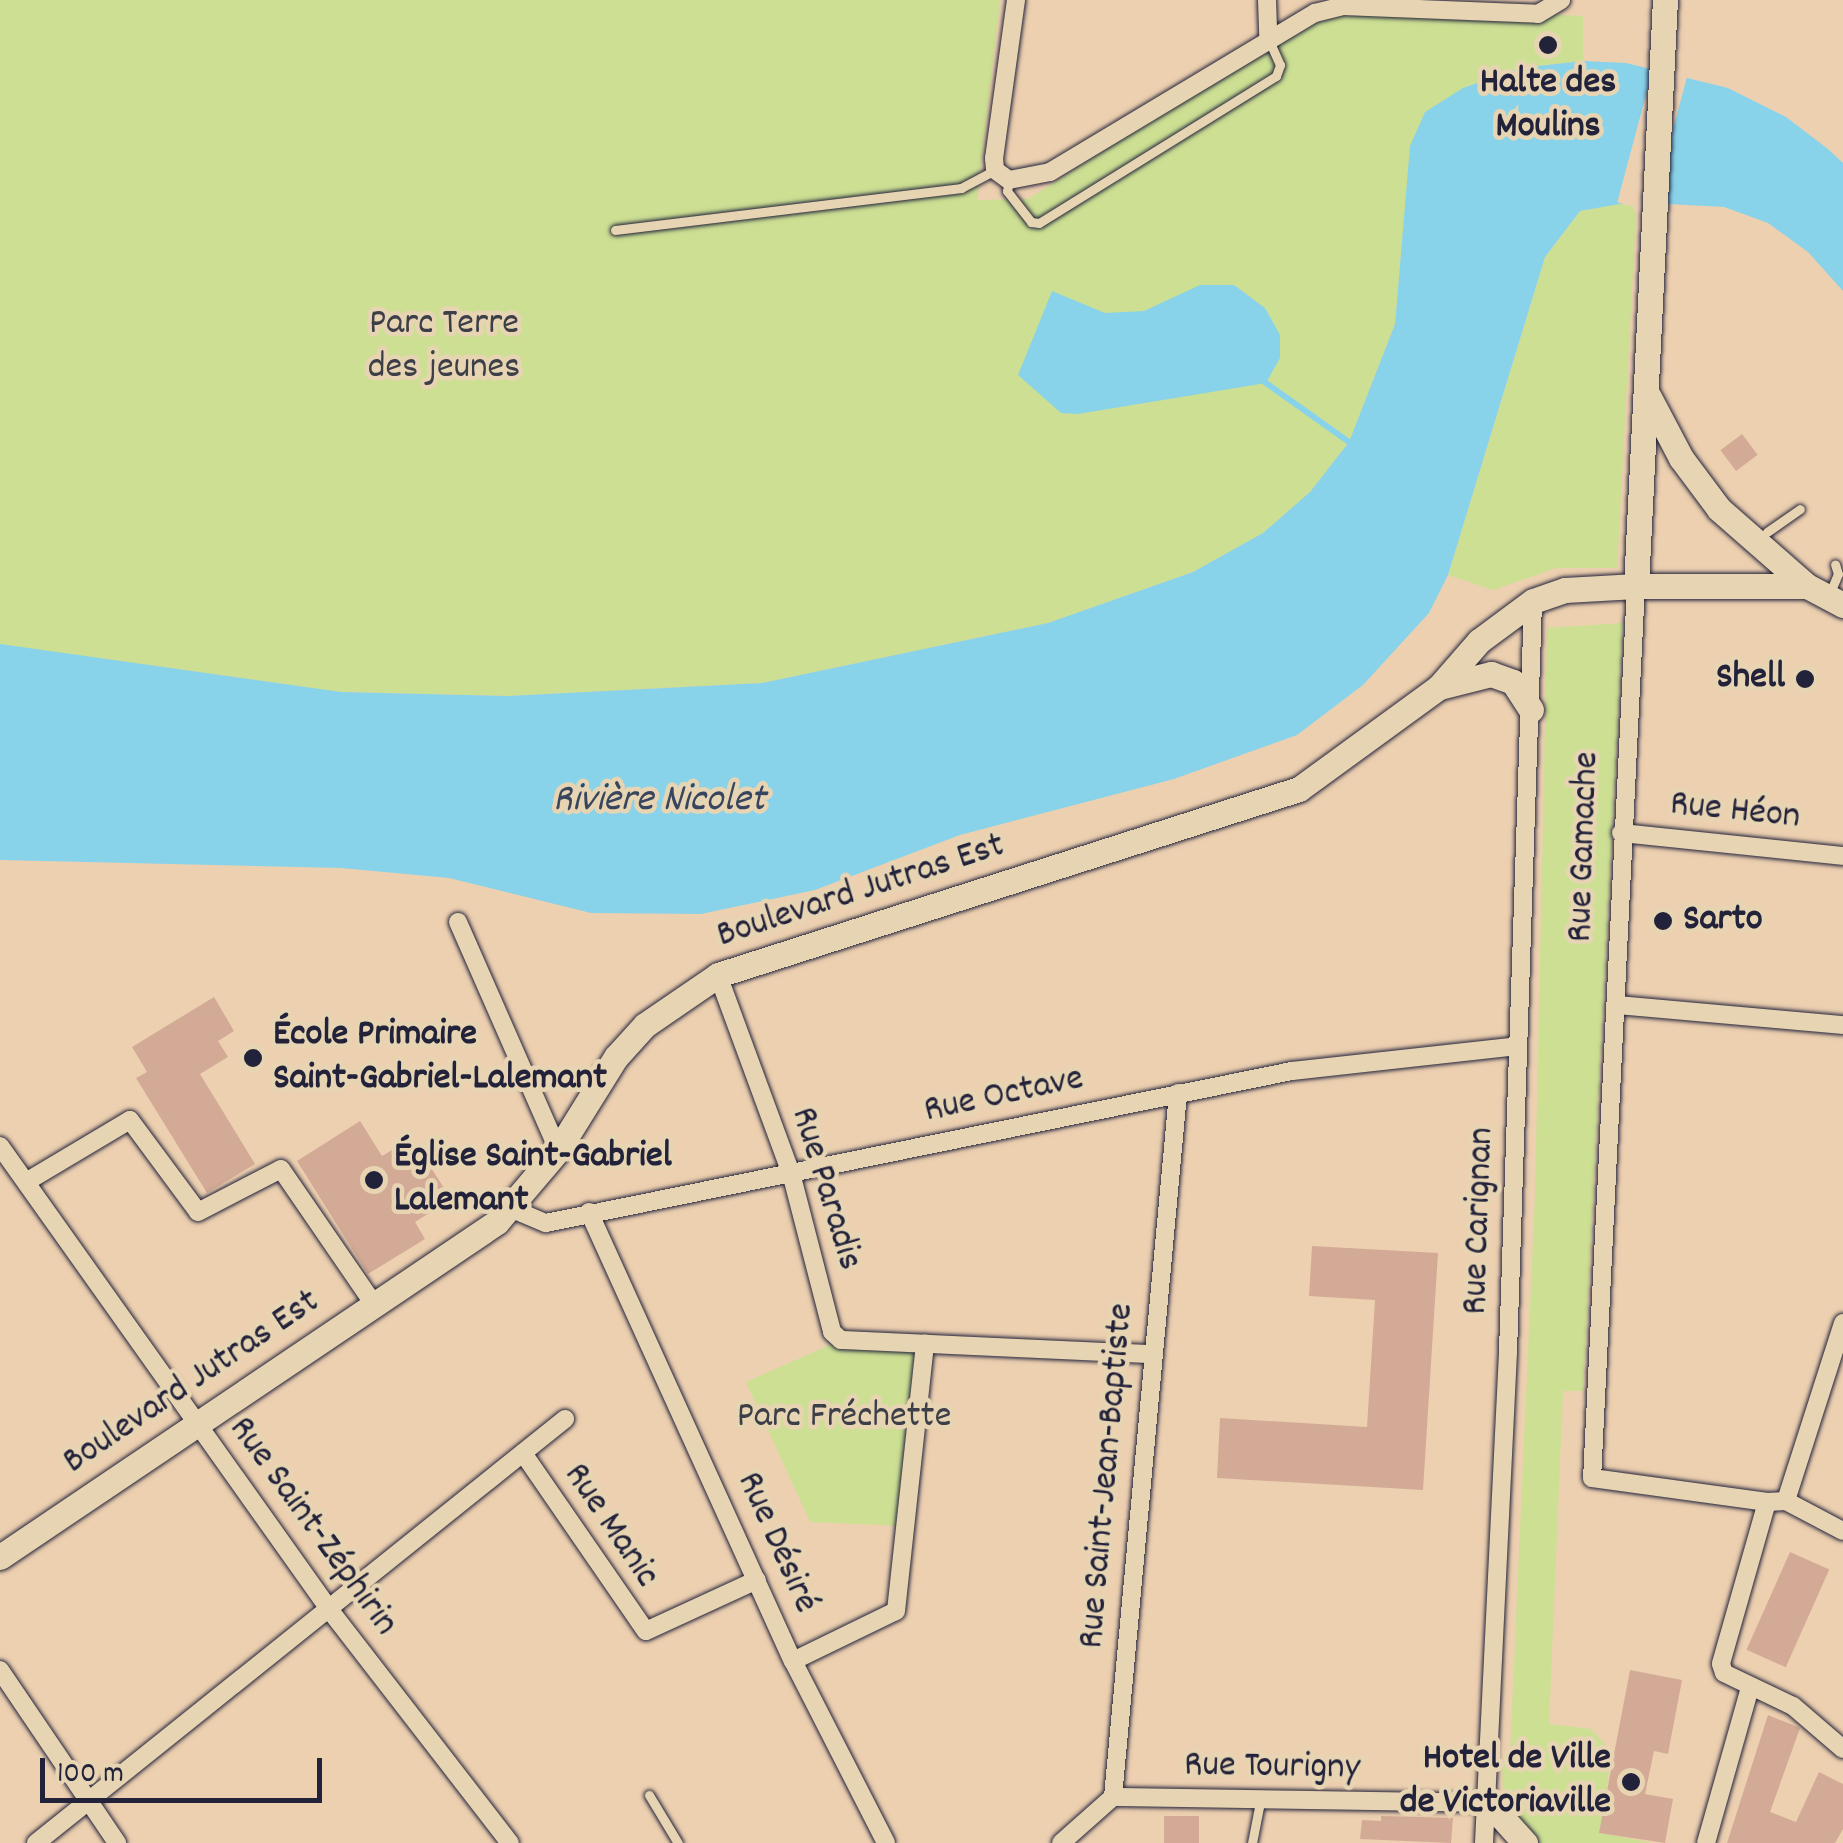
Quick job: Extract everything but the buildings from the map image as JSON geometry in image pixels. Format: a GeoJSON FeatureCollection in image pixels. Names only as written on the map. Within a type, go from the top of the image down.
{"type":"FeatureCollection","features":[{"type":"Feature","properties":{"kind":"main road","name":"Rue Gamache"},"geometry":{"type":"LineString","coordinates":[[1636,586],[1666,0]]}},
{"type":"Feature","properties":{"kind":"main road"},"geometry":{"type":"LineString","coordinates":[[1648,396],[1680,458],[1719,509],[1832,584]]}},
{"type":"Feature","properties":{"kind":"main road","name":"Boulevard Jutras Est"},"geometry":{"type":"LineString","coordinates":[[0,1556],[375,1306],[510,1208],[558,1150],[616,1058],[646,1025],[718,976],[1274,799],[1329,771],[1438,686],[1479,641],[1533,601],[1565,590],[1832,584]]}},
{"type":"Feature","properties":{"kind":"main road"},"geometry":{"type":"LineString","coordinates":[[1438,686],[1491,674],[1514,682],[1532,710]]}},
{"type":"Feature","properties":{"kind":"main road"},"geometry":{"type":"LineString","coordinates":[[1489,1802],[1525,1843]]}},
{"type":"Feature","properties":{"kind":"street"},"geometry":{"type":"LineString","coordinates":[[1016,0],[1002,175],[1050,172],[1268,37],[1344,6],[1538,14],[1561,0]]}},
{"type":"Feature","properties":{"kind":"street"},"geometry":{"type":"LineString","coordinates":[[1266,0],[1268,37]]}},
{"type":"Feature","properties":{"kind":"street","name":"Rue Gamache"},"geometry":{"type":"LineString","coordinates":[[1636,586],[1592,1478],[1776,1502]]}},
{"type":"Feature","properties":{"kind":"street","name":"Rue Carignan"},"geometry":{"type":"LineString","coordinates":[[1484,1843],[1489,1802],[1533,601]]}},
{"type":"Feature","properties":{"kind":"street","name":"Rue Héon"},"geometry":{"type":"LineString","coordinates":[[1621,832],[1843,856]]}},
{"type":"Feature","properties":{"kind":"street"},"geometry":{"type":"LineString","coordinates":[[458,922],[558,1150]]}},
{"type":"Feature","properties":{"kind":"street","name":"Rue Paradis"},"geometry":{"type":"LineString","coordinates":[[718,976],[791,1173],[832,1332],[841,1340],[924,1344]]}},
{"type":"Feature","properties":{"kind":"street"},"geometry":{"type":"LineString","coordinates":[[1618,1006],[1843,1025]]}},
{"type":"Feature","properties":{"kind":"street","name":"Rue Octave"},"geometry":{"type":"LineString","coordinates":[[510,1208],[546,1223],[1178,1093],[1374,1060],[1518,1046]]}},
{"type":"Feature","properties":{"kind":"street","name":"Rue Saint-Jean-Baptiste"},"geometry":{"type":"LineString","coordinates":[[1113,1797],[1150,1354],[1178,1093]]}},
{"type":"Feature","properties":{"kind":"street"},"geometry":{"type":"LineString","coordinates":[[26,1182],[118,1124],[135,1122],[198,1212],[274,1170],[287,1172],[375,1306]]}},
{"type":"Feature","properties":{"kind":"street","name":"Rue Saint-Zéphirin"},"geometry":{"type":"LineString","coordinates":[[0,1146],[329,1608],[510,1843]]}},
{"type":"Feature","properties":{"kind":"street","name":"Rue Désiré"},"geometry":{"type":"LineString","coordinates":[[590,1212],[794,1661],[886,1843]]}},
{"type":"Feature","properties":{"kind":"street"},"geometry":{"type":"LineString","coordinates":[[1843,1323],[1721,1664],[1724,1673],[1793,1706],[1843,1748]]}},
{"type":"Feature","properties":{"kind":"street"},"geometry":{"type":"LineString","coordinates":[[794,1661],[896,1612],[924,1344],[1150,1354]]}},
{"type":"Feature","properties":{"kind":"street"},"geometry":{"type":"LineString","coordinates":[[36,1843],[565,1419]]}},
{"type":"Feature","properties":{"kind":"street","name":"Rue Manic"},"geometry":{"type":"LineString","coordinates":[[522,1453],[646,1631],[757,1580]]}},
{"type":"Feature","properties":{"kind":"street"},"geometry":{"type":"LineString","coordinates":[[1776,1502],[1843,1531]]}},
{"type":"Feature","properties":{"kind":"street"},"geometry":{"type":"LineString","coordinates":[[0,1670],[117,1843]]}},
{"type":"Feature","properties":{"kind":"street"},"geometry":{"type":"LineString","coordinates":[[1706,1843],[1750,1687]]}},
{"type":"Feature","properties":{"kind":"street"},"geometry":{"type":"LineString","coordinates":[[1061,1843],[1113,1797]]}},
{"type":"Feature","properties":{"kind":"street","name":"Rue Tourigny"},"geometry":{"type":"LineString","coordinates":[[1113,1797],[1260,1802],[1489,1802]]}},
{"type":"Feature","properties":{"kind":"lane"},"geometry":{"type":"LineString","coordinates":[[616,230],[961,188],[1002,175],[1007,191],[1031,222],[1039,222],[1276,76],[1280,65],[1268,37]]}},
{"type":"Feature","properties":{"kind":"lane"},"geometry":{"type":"LineString","coordinates":[[1767,532],[1800,509]]}},
{"type":"Feature","properties":{"kind":"lane"},"geometry":{"type":"LineString","coordinates":[[648,1795],[678,1843]]}},
{"type":"Feature","properties":{"kind":"lane"},"geometry":{"type":"LineString","coordinates":[[1252,1843],[1260,1802]]}},
{"type":"Feature","properties":{"kind":"green space","name":"Parc Terre des jeunes"},"geometry":{"type":"Polygon","coordinates":[[[0,0],[1000,0],[977,200],[1028,199],[1271,44],[1315,4],[1583,16],[1583,61],[1520,68],[1463,88],[1402,246],[1395,324],[1349,442],[1310,492],[1263,533],[1193,572],[1048,623],[762,683],[508,696],[341,692],[0,645],[0,0]]]}},
{"type":"Feature","properties":{"kind":"green space"},"geometry":{"type":"Polygon","coordinates":[[[1631,202],[1636,214],[1617,568],[1556,568],[1493,590],[1448,575],[1545,257],[1580,211],[1631,202]]]}},
{"type":"Feature","properties":{"kind":"green space"},"geometry":{"type":"Polygon","coordinates":[[[1623,623],[1583,1391],[1563,1391],[1549,1724],[1591,1729],[1612,1752],[1600,1833],[1653,1843],[1539,1843],[1503,1799],[1502,1763],[1510,1754],[1535,1195],[1547,628],[1623,623]]]}},
{"type":"Feature","properties":{"kind":"green space","name":"Parc Fréchette"},"geometry":{"type":"Polygon","coordinates":[[[841,1340],[925,1344],[905,1526],[810,1522],[746,1382],[841,1340]]]}},
{"type":"Feature","properties":{"kind":"water","name":"Rivière Nicolet"},"geometry":{"type":"Polygon","coordinates":[[[1583,61],[1626,63],[1728,88],[1786,117],[1828,149],[1843,163],[1843,291],[1808,252],[1768,223],[1724,207],[1631,202],[1580,211],[1545,257],[1448,575],[1429,613],[1363,685],[1297,735],[1174,779],[960,835],[815,890],[701,914],[591,913],[449,878],[341,868],[0,860],[0,644],[341,692],[508,696],[762,683],[1048,623],[1193,572],[1263,533],[1310,492],[1349,442],[1395,324],[1410,146],[1425,112],[1463,88],[1520,68],[1583,61]]]}},
{"type":"Feature","properties":{"kind":"water"},"geometry":{"type":"Polygon","coordinates":[[[1200,285],[1234,285],[1265,308],[1280,335],[1280,358],[1266,383],[1078,414],[1061,413],[1018,375],[1052,291],[1105,313],[1144,311],[1200,285]]]}},
{"type":"Feature","properties":{"kind":"pier"},"geometry":{"type":"Polygon","coordinates":[[[1654,65],[1688,74],[1651,211],[1617,202],[1654,65]]]}},
{"type":"Feature","properties":{"kind":"waterway"},"geometry":{"type":"LineString","coordinates":[[1266,383],[1349,442]]}},
{"type":"Feature","properties":{"kind":"place","name":"Halte des Moulins"},"geometry":{"type":"Point","coordinates":[1548,45]}},
{"type":"Feature","properties":{"kind":"place","name":"Shell"},"geometry":{"type":"Point","coordinates":[1805,679]}},
{"type":"Feature","properties":{"kind":"place","name":"Sarto"},"geometry":{"type":"Point","coordinates":[1663,921]}},
{"type":"Feature","properties":{"kind":"place","name":"École Primaire Saint-Gabriel-Lalemant"},"geometry":{"type":"Point","coordinates":[253,1058]}},
{"type":"Feature","properties":{"kind":"place","name":"Église Saint-Gabriel Lalemant"},"geometry":{"type":"Point","coordinates":[374,1180]}},
{"type":"Feature","properties":{"kind":"place","name":"Hotel de Ville de Victoriaville"},"geometry":{"type":"Point","coordinates":[1631,1782]}}]}
